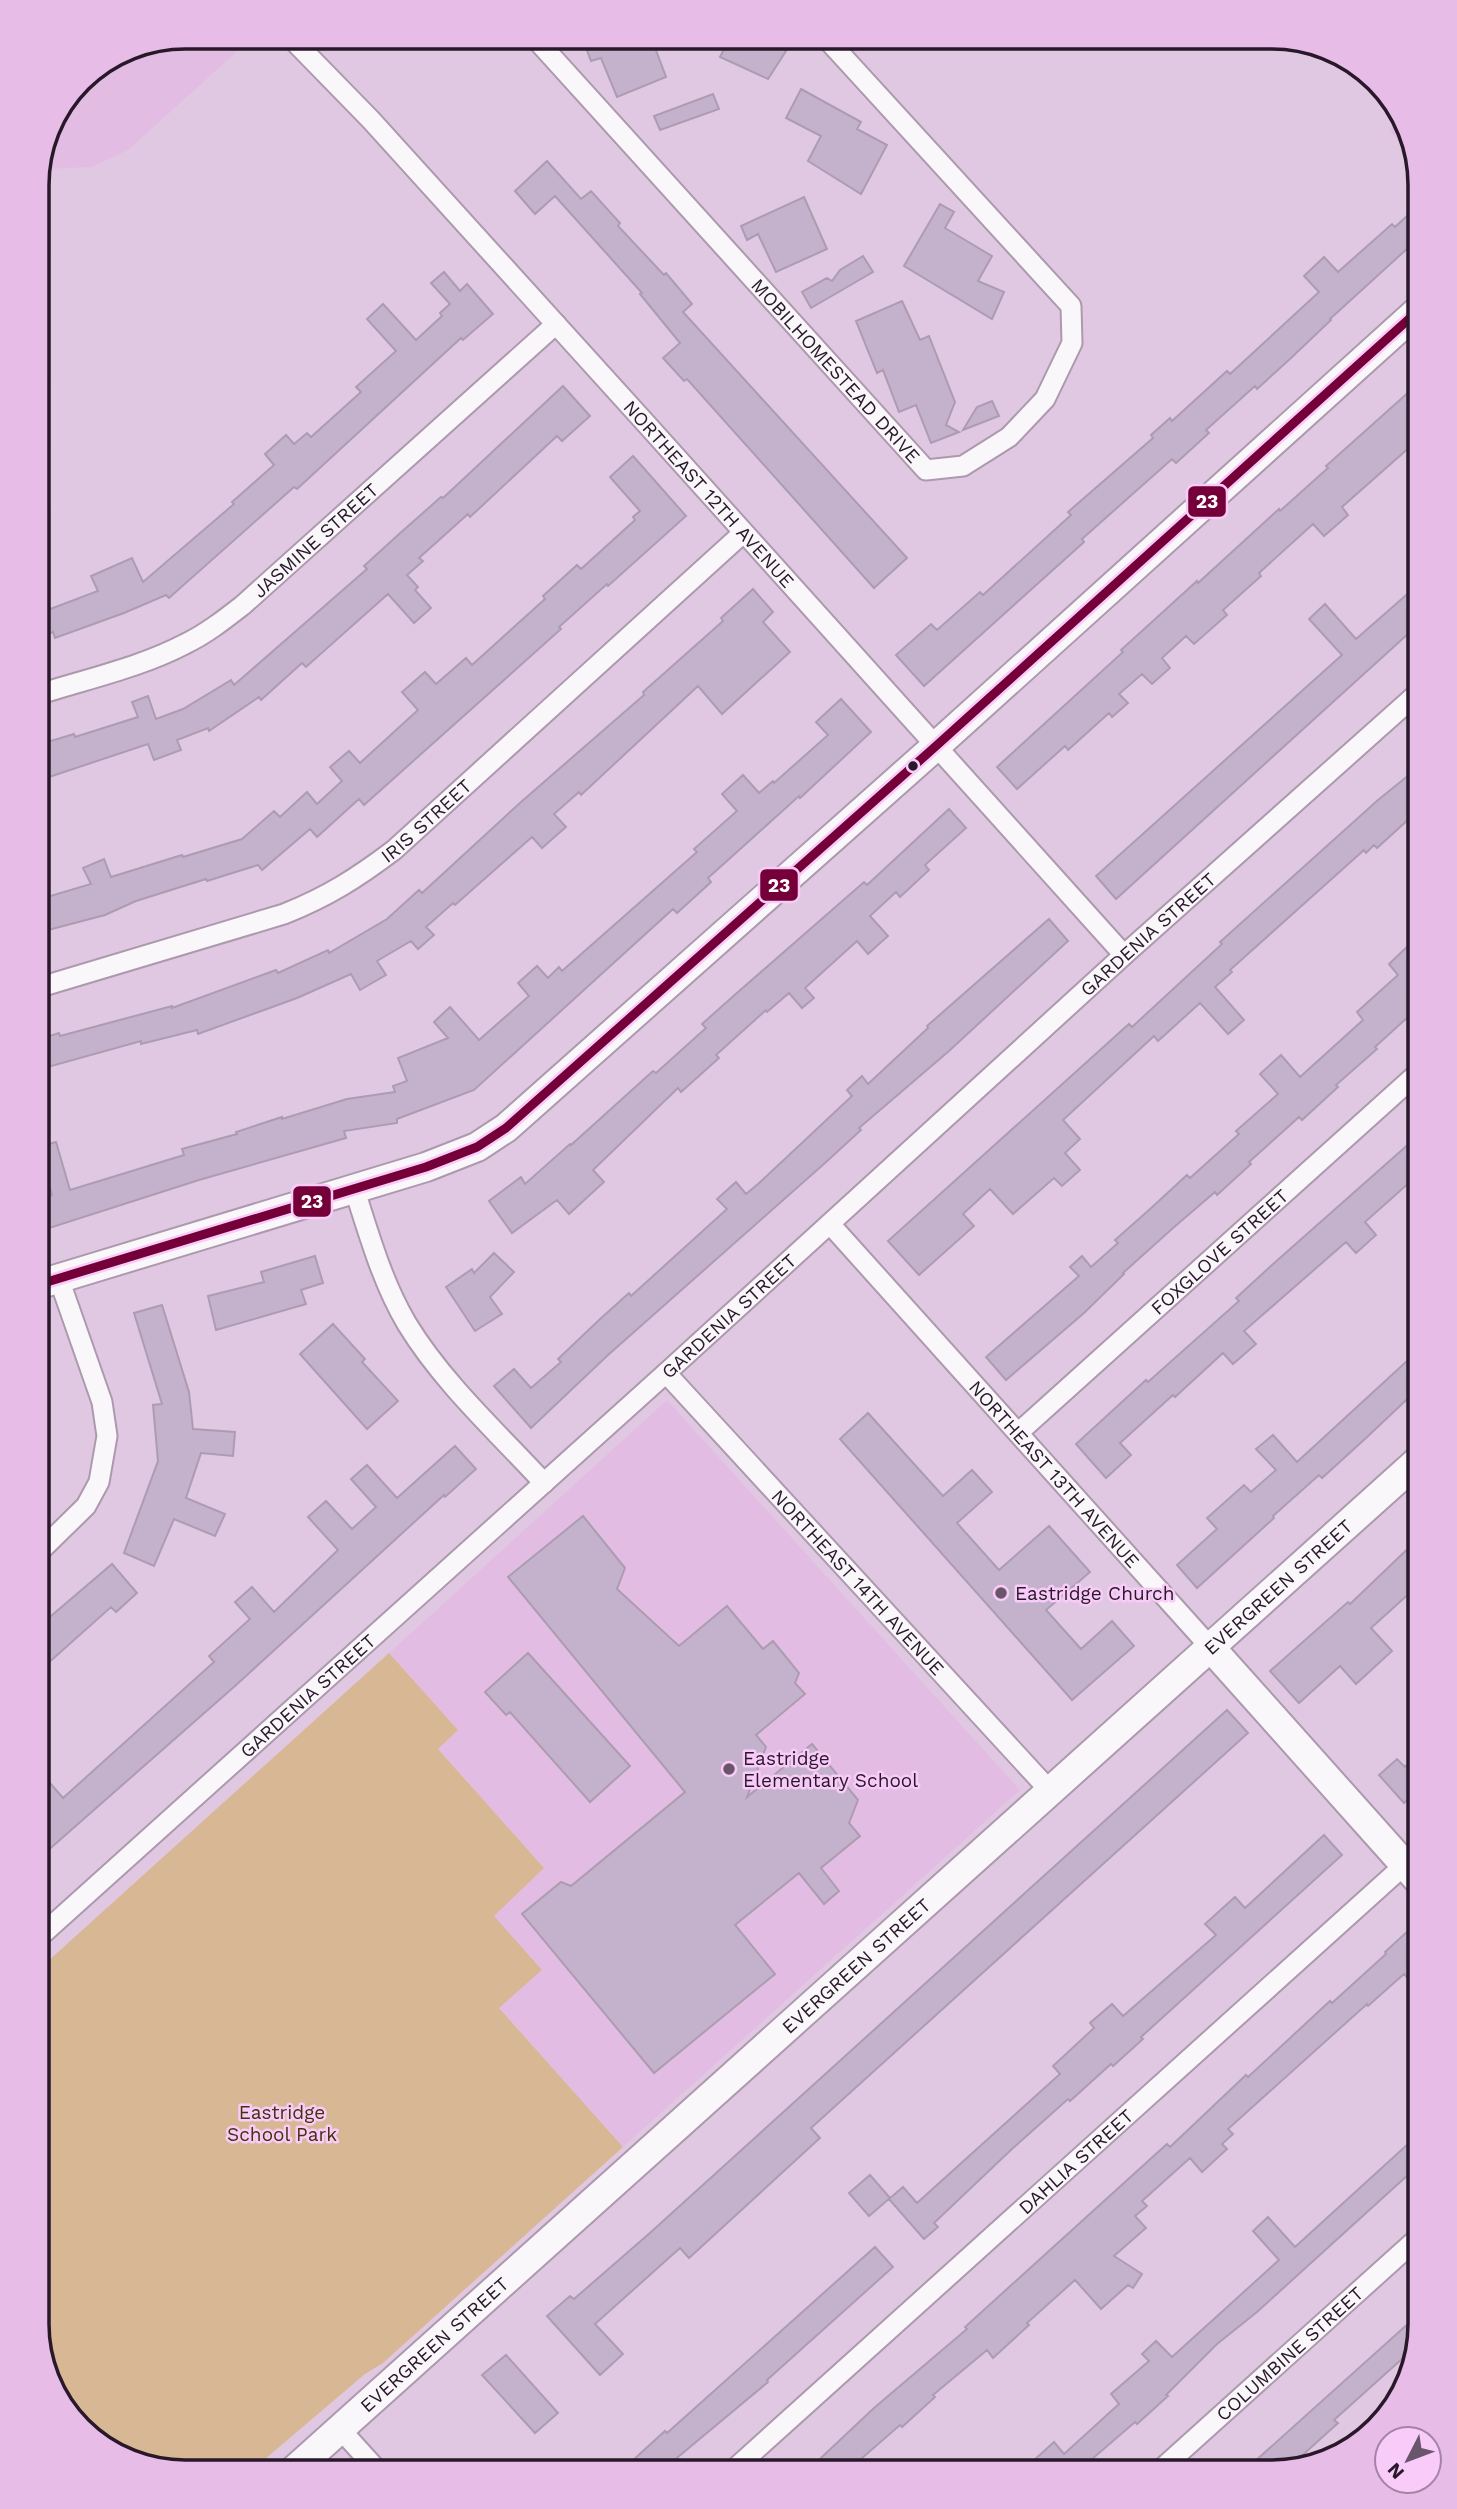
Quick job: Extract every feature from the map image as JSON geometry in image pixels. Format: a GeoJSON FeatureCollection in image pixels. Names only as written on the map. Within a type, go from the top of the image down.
{"type":"FeatureCollection","features":[{"type":"Feature","properties":{"kind":"street","name":"NORTHEAST 12TH AVENUE"},"geometry":{"type":"LineString","coordinates":[[302,49],[371,120],[1124,955]]}},
{"type":"Feature","properties":{"kind":"street","name":"MOBILHOMESTEAD DRIVE"},"geometry":{"type":"LineString","coordinates":[[545,49],[926,470],[963,467],[1009,437],[1045,400],[1072,343],[1071,306],[836,49]]}},
{"type":"Feature","properties":{"kind":"street"},"geometry":{"type":"LineString","coordinates":[[49,1282],[449,1159],[477,1147],[506,1128],[936,746],[1408,320]]}},
{"type":"Feature","properties":{"kind":"street","name":"JASMINE STREET"},"geometry":{"type":"LineString","coordinates":[[49,691],[148,661],[186,644],[218,625],[556,324]]}},
{"type":"Feature","properties":{"kind":"street","name":"IRIS STREET"},"geometry":{"type":"LineString","coordinates":[[49,984],[284,914],[323,898],[362,873],[394,850],[743,533]]}},
{"type":"Feature","properties":{"kind":"street","name":"GARDENIA STREET"},"geometry":{"type":"LineString","coordinates":[[49,1928],[666,1373],[1124,955],[1408,702]]}},
{"type":"Feature","properties":{"kind":"street","name":"FOXGLOVE STREET"},"geometry":{"type":"LineString","coordinates":[[1018,1433],[1408,1082]]}},
{"type":"Feature","properties":{"kind":"street"},"geometry":{"type":"LineString","coordinates":[[354,1188],[378,1262],[406,1322],[442,1371],[544,1483]]}},
{"type":"Feature","properties":{"kind":"street","name":"NORTHEAST 13TH AVENUE"},"geometry":{"type":"LineString","coordinates":[[830,1224],[1211,1648],[1408,1859]]}},
{"type":"Feature","properties":{"kind":"street"},"geometry":{"type":"LineString","coordinates":[[49,1284],[102,1402],[107,1436],[99,1482],[86,1506],[49,1542]]}},
{"type":"Feature","properties":{"kind":"street","name":"NORTHEAST 14TH AVENUE"},"geometry":{"type":"LineString","coordinates":[[666,1373],[1051,1792]]}},
{"type":"Feature","properties":{"kind":"street","name":"EVERGREEN STREET"},"geometry":{"type":"LineString","coordinates":[[306,2460],[1408,1470]]}},
{"type":"Feature","properties":{"kind":"street","name":"DAHLIA STREET"},"geometry":{"type":"LineString","coordinates":[[745,2460],[1408,1872]]}},
{"type":"Feature","properties":{"kind":"street","name":"COLUMBINE STREET"},"geometry":{"type":"LineString","coordinates":[[1171,2460],[1408,2247]]}},
{"type":"Feature","properties":{"kind":"street"},"geometry":{"type":"LineString","coordinates":[[341,2430],[368,2460]]}},
{"type":"Feature","properties":{"kind":"shaded area"},"geometry":{"type":"Polygon","coordinates":[[[240,49],[128,150],[92,167],[50,169],[63,125],[77,102],[95,83],[133,59],[158,52],[240,49]]]}},
{"type":"Feature","properties":{"kind":"shaded area"},"geometry":{"type":"Polygon","coordinates":[[[1394,126],[1401,143],[1389,130],[1394,126]]]}},
{"type":"Feature","properties":{"kind":"shaded area","name":"Eastridge Elementary School"},"geometry":{"type":"Polygon","coordinates":[[[667,1400],[1020,1790],[623,2147],[499,2008],[494,1916],[544,1868],[438,1749],[458,1730],[389,1653],[667,1400]]]}},
{"type":"Feature","properties":{"kind":"green space","name":"Eastridge School Park"},"geometry":{"type":"Polygon","coordinates":[[[389,1653],[458,1730],[438,1749],[544,1868],[494,1916],[542,1970],[499,2008],[623,2147],[383,2363],[365,2374],[264,2460],[176,2460],[141,2453],[109,2437],[83,2414],[63,2384],[50,2342],[49,1960],[389,1653]]]}},
{"type":"Feature","properties":{"kind":"building"},"geometry":{"type":"Polygon","coordinates":[[[586,49],[656,49],[666,77],[617,97],[601,58],[591,61],[586,49]]]}},
{"type":"Feature","properties":{"kind":"building"},"geometry":{"type":"Polygon","coordinates":[[[724,49],[786,51],[768,79],[720,57],[724,49]]]}},
{"type":"Feature","properties":{"kind":"building"},"geometry":{"type":"Polygon","coordinates":[[[801,89],[861,122],[857,129],[887,145],[861,194],[808,161],[821,136],[786,118],[801,89]]]}},
{"type":"Feature","properties":{"kind":"building"},"geometry":{"type":"Polygon","coordinates":[[[713,94],[719,109],[660,130],[654,116],[713,94]]]}},
{"type":"Feature","properties":{"kind":"building"},"geometry":{"type":"Polygon","coordinates":[[[547,161],[581,199],[591,191],[620,223],[618,226],[664,275],[666,273],[692,304],[683,312],[907,558],[874,588],[687,379],[684,381],[663,358],[680,343],[640,294],[642,293],[555,196],[535,214],[515,191],[547,161]]]}},
{"type":"Feature","properties":{"kind":"building"},"geometry":{"type":"Polygon","coordinates":[[[804,197],[827,249],[776,272],[758,234],[747,240],[741,226],[804,197]]]}},
{"type":"Feature","properties":{"kind":"building"},"geometry":{"type":"Polygon","coordinates":[[[940,204],[954,212],[945,228],[992,256],[978,281],[1004,292],[992,319],[904,266],[940,204]]]}},
{"type":"Feature","properties":{"kind":"building"},"geometry":{"type":"Polygon","coordinates":[[[1408,215],[1408,248],[1257,389],[1255,386],[1206,430],[1209,433],[1176,463],[1172,459],[924,686],[896,655],[931,624],[937,630],[980,592],[983,595],[1071,515],[1068,512],[1153,438],[1151,435],[1170,418],[1172,421],[1227,371],[1230,374],[1319,292],[1304,276],[1324,257],[1338,272],[1392,224],[1395,227],[1408,215]]]}},
{"type":"Feature","properties":{"kind":"building"},"geometry":{"type":"Polygon","coordinates":[[[863,256],[873,272],[811,308],[802,292],[827,278],[832,281],[840,270],[863,256]]]}},
{"type":"Feature","properties":{"kind":"building"},"geometry":{"type":"Polygon","coordinates":[[[444,272],[460,291],[467,284],[493,314],[463,340],[461,338],[297,489],[294,487],[169,598],[166,595],[55,638],[53,632],[49,634],[49,609],[98,591],[91,576],[132,558],[143,582],[234,504],[232,502],[274,465],[265,454],[286,435],[294,444],[307,433],[311,437],[361,392],[356,387],[396,351],[367,319],[383,304],[416,340],[442,316],[440,313],[450,304],[431,283],[444,272]]]}},
{"type":"Feature","properties":{"kind":"building"},"geometry":{"type":"Polygon","coordinates":[[[902,301],[920,340],[929,336],[955,402],[946,425],[959,432],[931,443],[916,405],[899,412],[883,370],[877,373],[856,321],[902,301]]]}},
{"type":"Feature","properties":{"kind":"building"},"geometry":{"type":"Polygon","coordinates":[[[563,386],[590,416],[562,441],[557,436],[470,517],[468,514],[419,558],[423,561],[407,575],[418,587],[415,590],[431,608],[414,623],[388,594],[306,667],[302,663],[261,700],[259,697],[209,731],[208,728],[177,740],[181,750],[154,760],[148,744],[49,777],[49,741],[74,734],[75,737],[138,717],[132,702],[148,696],[156,719],[183,709],[231,680],[234,685],[367,569],[364,566],[443,498],[563,386]]]}},
{"type":"Feature","properties":{"kind":"building"},"geometry":{"type":"Polygon","coordinates":[[[1408,393],[1408,449],[1342,507],[1348,515],[1324,536],[1313,524],[1223,610],[1227,615],[1194,644],[1186,636],[1162,658],[1170,668],[1152,684],[1142,674],[1119,694],[1128,703],[1112,717],[1109,713],[1068,750],[1065,746],[1017,789],[997,767],[1197,581],[1198,583],[1328,468],[1326,466],[1408,393]]]}},
{"type":"Feature","properties":{"kind":"building"},"geometry":{"type":"Polygon","coordinates":[[[992,401],[999,416],[963,430],[977,407],[992,401]]]}},
{"type":"Feature","properties":{"kind":"building"},"geometry":{"type":"Polygon","coordinates":[[[633,456],[686,516],[559,627],[561,629],[364,805],[359,799],[317,837],[310,829],[262,870],[258,865],[207,881],[206,879],[136,901],[105,915],[49,930],[49,896],[91,884],[83,868],[104,859],[111,877],[242,839],[274,811],[280,817],[307,792],[317,804],[342,781],[330,767],[349,751],[360,763],[418,710],[402,692],[425,672],[436,684],[466,658],[472,665],[545,599],[543,596],[577,565],[581,569],[635,520],[633,517],[640,511],[610,477],[633,456]]]}},
{"type":"Feature","properties":{"kind":"building"},"geometry":{"type":"Polygon","coordinates":[[[753,589],[773,612],[763,622],[790,652],[722,714],[698,686],[581,795],[579,792],[554,814],[566,827],[542,848],[532,837],[426,927],[434,935],[418,949],[411,941],[377,961],[386,975],[360,990],[351,974],[297,998],[198,1034],[197,1030],[141,1044],[141,1041],[49,1067],[49,1036],[59,1033],[60,1036],[172,1008],[276,970],[278,973],[328,950],[329,953],[387,919],[419,890],[422,893],[644,695],[643,692],[723,621],[721,618],[753,589]]]}},
{"type":"Feature","properties":{"kind":"building"},"geometry":{"type":"Polygon","coordinates":[[[1408,594],[1408,634],[1116,899],[1096,876],[1342,655],[1309,619],[1325,604],[1356,639],[1408,594]]]}},
{"type":"Feature","properties":{"kind":"building"},"geometry":{"type":"Polygon","coordinates":[[[841,699],[871,732],[708,878],[711,882],[677,913],[673,909],[474,1090],[397,1119],[397,1123],[344,1131],[346,1138],[199,1180],[49,1228],[49,1196],[52,1195],[49,1185],[49,1144],[56,1142],[70,1190],[184,1155],[182,1149],[237,1134],[236,1132],[282,1117],[347,1099],[395,1092],[393,1086],[407,1081],[398,1058],[448,1038],[434,1022],[450,1007],[479,1040],[529,996],[518,983],[537,966],[548,978],[559,967],[562,971],[697,852],[694,849],[737,811],[722,794],[743,775],[759,793],[828,735],[816,722],[841,699]]]}},
{"type":"Feature","properties":{"kind":"building"},"geometry":{"type":"Polygon","coordinates":[[[1408,776],[1408,820],[1377,848],[1374,845],[1366,853],[1364,850],[1230,970],[1232,972],[1215,987],[1244,1020],[1228,1034],[1200,1003],[1158,1041],[1154,1036],[1063,1120],[1080,1139],[1065,1153],[1080,1170],[1062,1186],[1054,1178],[1013,1214],[990,1189],[963,1214],[974,1226],[919,1275],[888,1241],[1129,1024],[1132,1027],[1222,944],[1220,942],[1408,776]]]}},
{"type":"Feature","properties":{"kind":"building"},"geometry":{"type":"Polygon","coordinates":[[[949,809],[966,828],[925,865],[929,870],[900,897],[896,892],[870,916],[888,936],[868,954],[857,941],[805,988],[814,998],[802,1008],[789,993],[767,1012],[766,1010],[716,1055],[719,1058],[681,1092],[678,1088],[593,1170],[604,1182],[569,1214],[557,1200],[512,1233],[489,1201],[521,1177],[525,1184],[653,1071],[656,1073],[706,1028],[702,1024],[864,882],[867,885],[949,809]]]}},
{"type":"Feature","properties":{"kind":"building"},"geometry":{"type":"Polygon","coordinates":[[[1049,919],[1068,941],[949,1051],[859,1128],[861,1130],[825,1163],[608,1355],[531,1428],[494,1386],[514,1369],[531,1388],[561,1362],[558,1359],[599,1320],[629,1293],[631,1296],[727,1209],[717,1199],[736,1182],[746,1194],[758,1184],[852,1096],[847,1090],[862,1076],[868,1084],[928,1028],[927,1026],[1049,919]]]}},
{"type":"Feature","properties":{"kind":"building"},"geometry":{"type":"Polygon","coordinates":[[[1408,946],[1408,1017],[1302,1120],[1299,1117],[1217,1195],[1215,1192],[1173,1228],[1084,1313],[1006,1380],[986,1357],[1079,1276],[1070,1267],[1082,1256],[1091,1267],[1118,1243],[1115,1240],[1187,1175],[1190,1178],[1239,1134],[1236,1131],[1278,1094],[1260,1074],[1281,1055],[1300,1077],[1363,1020],[1357,1012],[1398,975],[1389,964],[1408,946]]]}},
{"type":"Feature","properties":{"kind":"building"},"geometry":{"type":"Polygon","coordinates":[[[1408,1145],[1408,1184],[1365,1222],[1376,1235],[1356,1253],[1346,1242],[1244,1331],[1256,1344],[1233,1364],[1223,1353],[1175,1397],[1173,1395],[1120,1443],[1131,1455],[1106,1478],[1076,1444],[1239,1301],[1236,1298],[1408,1145]]]}},
{"type":"Feature","properties":{"kind":"building"},"geometry":{"type":"Polygon","coordinates":[[[494,1253],[514,1272],[490,1297],[502,1314],[475,1331],[446,1287],[472,1269],[474,1273],[494,1253]]]}},
{"type":"Feature","properties":{"kind":"building"},"geometry":{"type":"Polygon","coordinates":[[[315,1256],[323,1283],[301,1290],[306,1304],[216,1330],[208,1296],[264,1282],[261,1272],[315,1256]]]}},
{"type":"Feature","properties":{"kind":"building"},"geometry":{"type":"Polygon","coordinates":[[[162,1305],[189,1392],[193,1429],[235,1432],[233,1456],[201,1453],[186,1498],[225,1514],[215,1536],[174,1519],[154,1566],[124,1553],[158,1461],[153,1405],[162,1404],[134,1313],[162,1305]]]}},
{"type":"Feature","properties":{"kind":"building"},"geometry":{"type":"Polygon","coordinates":[[[333,1324],[365,1359],[362,1362],[398,1401],[367,1429],[300,1354],[333,1324]]]}},
{"type":"Feature","properties":{"kind":"building"},"geometry":{"type":"Polygon","coordinates":[[[1408,1360],[1408,1398],[1322,1478],[1319,1475],[1273,1516],[1274,1518],[1197,1588],[1177,1565],[1217,1529],[1207,1518],[1244,1485],[1251,1492],[1276,1470],[1256,1449],[1273,1435],[1297,1462],[1408,1360]]]}},
{"type":"Feature","properties":{"kind":"building"},"geometry":{"type":"Polygon","coordinates":[[[868,1413],[943,1496],[972,1470],[992,1492],[957,1523],[999,1570],[1049,1526],[1090,1572],[1046,1610],[1081,1649],[1112,1621],[1134,1646],[1072,1700],[840,1439],[868,1413]]]}},
{"type":"Feature","properties":{"kind":"building"},"geometry":{"type":"Polygon","coordinates":[[[455,1446],[476,1469],[49,1849],[49,1782],[63,1798],[214,1662],[209,1656],[250,1619],[235,1602],[252,1587],[274,1612],[338,1550],[308,1517],[326,1501],[352,1529],[376,1507],[351,1479],[367,1465],[397,1498],[455,1446]]]}},
{"type":"Feature","properties":{"kind":"building"},"geometry":{"type":"Polygon","coordinates":[[[583,1516],[625,1568],[617,1589],[679,1646],[727,1606],[763,1649],[773,1641],[799,1673],[795,1683],[805,1694],[756,1735],[766,1747],[747,1797],[812,1744],[858,1800],[849,1823],[860,1836],[821,1868],[839,1891],[824,1904],[799,1873],[735,1925],[775,1974],[654,2073],[522,1914],[561,1882],[571,1886],[685,1792],[508,1577],[583,1516]]]}},
{"type":"Feature","properties":{"kind":"building"},"geometry":{"type":"Polygon","coordinates":[[[1408,1548],[1408,1595],[1371,1628],[1392,1651],[1356,1684],[1340,1666],[1299,1703],[1270,1671],[1348,1602],[1350,1604],[1408,1548]]]}},
{"type":"Feature","properties":{"kind":"building"},"geometry":{"type":"Polygon","coordinates":[[[112,1564],[137,1593],[116,1612],[111,1607],[49,1662],[49,1618],[112,1564]]]}},
{"type":"Feature","properties":{"kind":"building"},"geometry":{"type":"Polygon","coordinates":[[[528,1653],[630,1766],[590,1802],[510,1712],[506,1715],[485,1692],[528,1653]]]}},
{"type":"Feature","properties":{"kind":"building"},"geometry":{"type":"Polygon","coordinates":[[[1227,1710],[1248,1733],[811,2128],[820,2138],[689,2258],[680,2248],[595,2324],[623,2354],[600,2375],[547,2316],[570,2296],[574,2299],[651,2232],[1227,1710]]]}},
{"type":"Feature","properties":{"kind":"building"},"geometry":{"type":"Polygon","coordinates":[[[1397,1759],[1405,1767],[1408,1764],[1408,1800],[1404,1803],[1379,1775],[1397,1759]]]}},
{"type":"Feature","properties":{"kind":"building"},"geometry":{"type":"Polygon","coordinates":[[[1324,1835],[1342,1855],[1141,2037],[1143,2039],[1113,2066],[1111,2064],[1070,2101],[1068,2099],[1013,2148],[934,2223],[938,2227],[924,2239],[889,2199],[903,2187],[917,2203],[1060,2074],[1053,2066],[1094,2028],[1090,2023],[1112,2004],[1123,2016],[1216,1935],[1205,1924],[1235,1897],[1245,1908],[1324,1835]]]}},
{"type":"Feature","properties":{"kind":"building"},"geometry":{"type":"Polygon","coordinates":[[[1408,1931],[1408,1978],[1404,1974],[1368,2006],[1367,2004],[1228,2129],[1233,2134],[1222,2144],[1227,2149],[1202,2172],[1190,2158],[1142,2201],[1147,2206],[1135,2216],[1146,2228],[1114,2256],[1142,2274],[1133,2288],[1128,2285],[1101,2309],[1075,2280],[993,2358],[987,2350],[933,2395],[935,2397],[902,2427],[900,2425],[860,2460],[819,2460],[874,2408],[967,2329],[965,2327],[1167,2144],[1170,2147],[1246,2075],[1248,2077],[1330,2001],[1332,2003],[1386,1954],[1385,1952],[1408,1931]]]}},
{"type":"Feature","properties":{"kind":"building"},"geometry":{"type":"Polygon","coordinates":[[[1408,2144],[1408,2175],[1257,2312],[1217,2344],[1166,2395],[1168,2396],[1137,2424],[1135,2422],[1091,2460],[1034,2460],[1054,2442],[1064,2454],[1119,2404],[1111,2394],[1149,2361],[1142,2354],[1156,2341],[1172,2357],[1279,2260],[1253,2231],[1268,2217],[1295,2247],[1408,2144]]]}},
{"type":"Feature","properties":{"kind":"building"},"geometry":{"type":"Polygon","coordinates":[[[870,2175],[890,2198],[869,2216],[849,2193],[870,2175]]]}},
{"type":"Feature","properties":{"kind":"building"},"geometry":{"type":"Polygon","coordinates":[[[875,2247],[893,2267],[767,2380],[768,2382],[674,2460],[633,2460],[665,2431],[667,2433],[875,2247]]]}},
{"type":"Feature","properties":{"kind":"building"},"geometry":{"type":"Polygon","coordinates":[[[1408,2324],[1403,2358],[1334,2420],[1338,2423],[1301,2456],[1256,2460],[1408,2324]]]}},
{"type":"Feature","properties":{"kind":"building"},"geometry":{"type":"Polygon","coordinates":[[[506,2355],[558,2413],[535,2433],[482,2375],[506,2355]]]}},
{"type":"Feature","properties":{"kind":"transit line","name":"23"},"geometry":{"type":"LineString","coordinates":[[49,1281],[426,1167],[477,1147],[506,1128],[936,746],[1408,320]]}},
{"type":"Feature","properties":{"kind":"place","name":"Eastridge Church"},"geometry":{"type":"Point","coordinates":[1001,1593]}},
{"type":"Feature","properties":{"kind":"place","name":"Eastridge Elementary School"},"geometry":{"type":"Point","coordinates":[729,1769]}}]}
